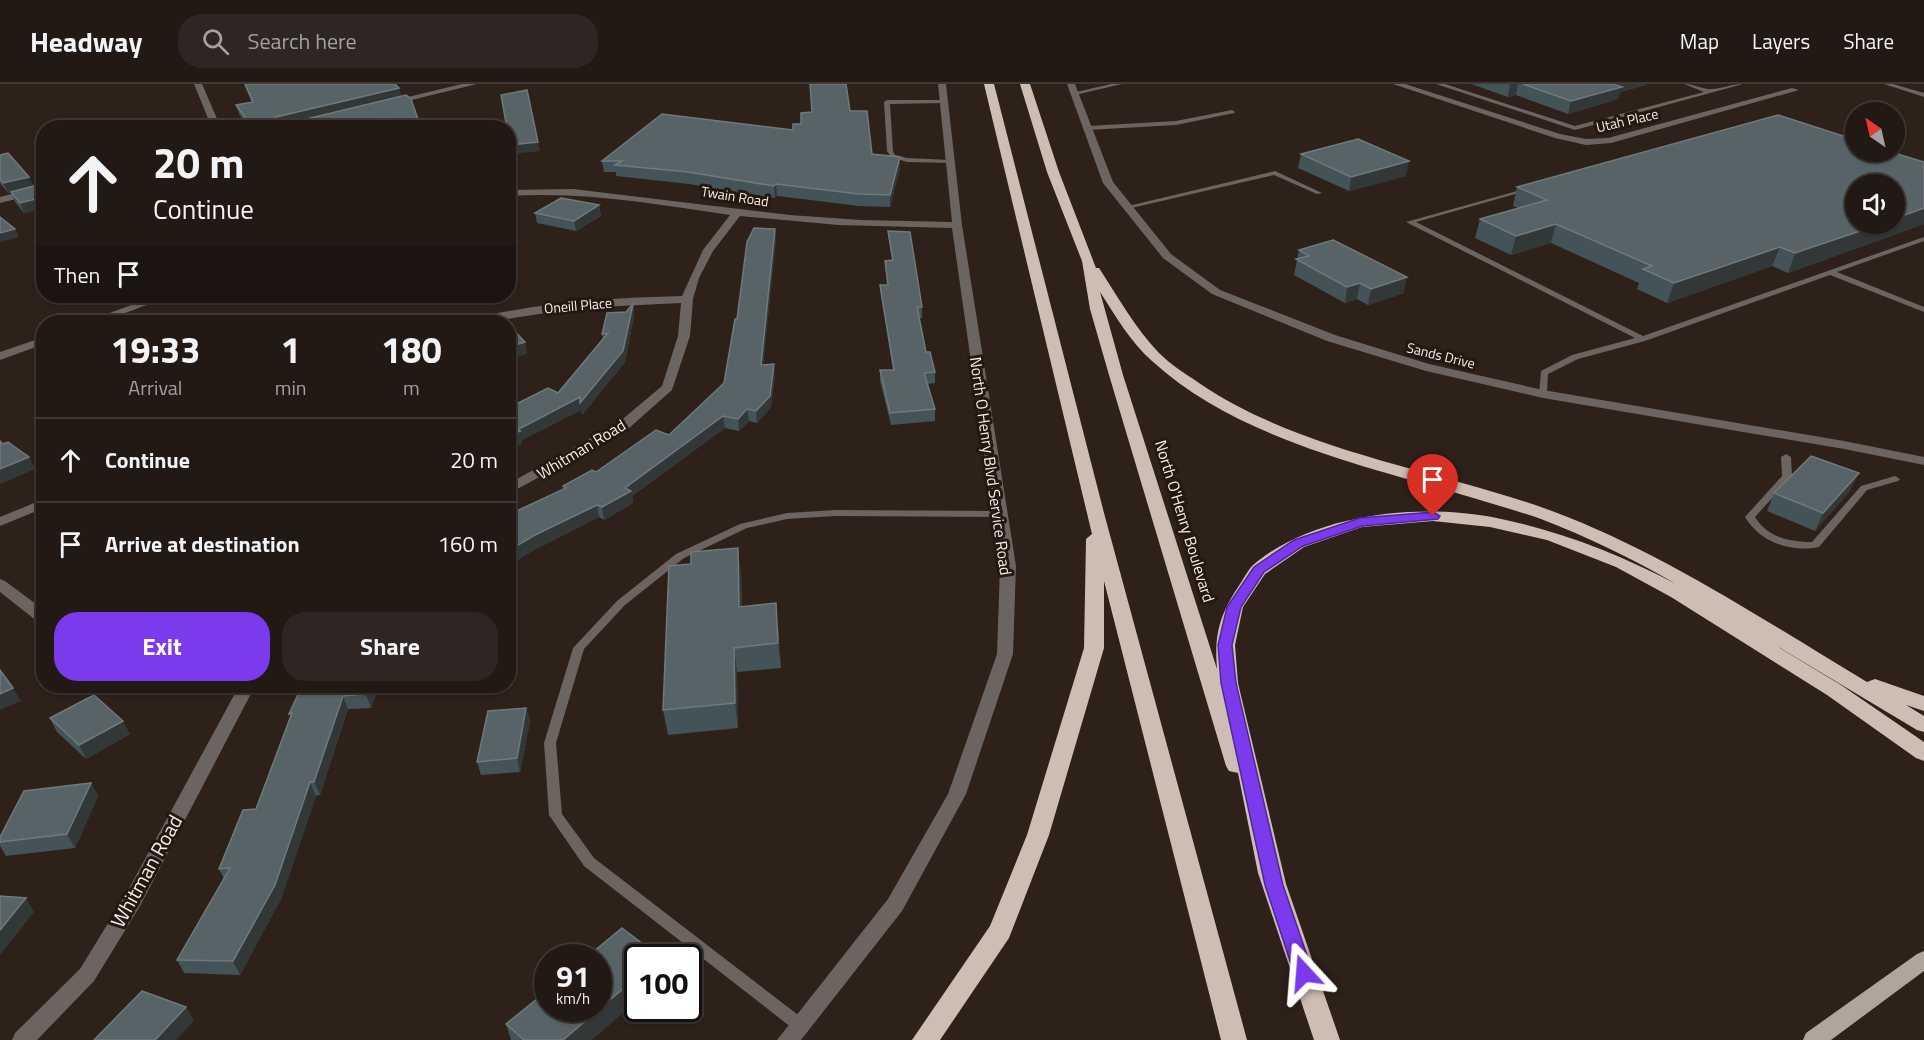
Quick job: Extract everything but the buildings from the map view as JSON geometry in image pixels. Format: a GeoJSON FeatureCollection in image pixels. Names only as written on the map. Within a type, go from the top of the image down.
{"type":"FeatureCollection","features":[{"type":"Feature","properties":{"kind":"highway"},"geometry":{"type":"LineString","coordinates":[[989,84],[1095,513],[1234,1040]]}},
{"type":"Feature","properties":{"kind":"highway","name":"North O'Henry Boulevard"},"geometry":{"type":"LineString","coordinates":[[1025,84],[1053,172],[1088,261],[1097,309],[1116,375],[1274,885],[1327,1040]]}},
{"type":"Feature","properties":{"kind":"highway"},"geometry":{"type":"LineString","coordinates":[[1088,261],[1121,314],[1155,357],[1220,404],[1274,428],[1333,450],[1546,515],[1645,558],[1924,725]]}},
{"type":"Feature","properties":{"kind":"highway"},"geometry":{"type":"LineString","coordinates":[[925,1040],[1000,931],[1038,835],[1094,648],[1095,513]]}},
{"type":"Feature","properties":{"kind":"highway"},"geometry":{"type":"LineString","coordinates":[[1274,885],[1228,683],[1225,645],[1229,626],[1234,607],[1258,570],[1298,543],[1360,522],[1433,516],[1490,522],[1552,536],[1622,563],[1678,593],[1824,684],[1924,753]]}},
{"type":"Feature","properties":{"kind":"highway"},"geometry":{"type":"LineString","coordinates":[[1836,673],[1924,704]]}},
{"type":"Feature","properties":{"kind":"main road"},"geometry":{"type":"LineString","coordinates":[[1814,1040],[1924,960]]}},
{"type":"Feature","properties":{"kind":"street"},"geometry":{"type":"LineString","coordinates":[[198,84],[214,120]]}},
{"type":"Feature","properties":{"kind":"street"},"geometry":{"type":"LineString","coordinates":[[385,103],[473,84]]}},
{"type":"Feature","properties":{"kind":"street","name":"North O Henry Blvd Service Road"},"geometry":{"type":"LineString","coordinates":[[788,1040],[895,905],[957,794],[1005,654],[1008,566],[957,225],[942,84]]}},
{"type":"Feature","properties":{"kind":"street","name":"Utah Place"},"geometry":{"type":"LineString","coordinates":[[1397,84],[1558,136],[1586,142],[1608,141],[1795,90]]}},
{"type":"Feature","properties":{"kind":"street","name":"Sands Drive"},"geometry":{"type":"LineString","coordinates":[[1073,88],[1108,183],[1167,256],[1216,292],[1331,338],[1426,368],[1543,394],[1844,445],[1924,461]]}},
{"type":"Feature","properties":{"kind":"street","name":"Twain Road"},"geometry":{"type":"LineString","coordinates":[[516,193],[567,190],[618,194],[765,216],[868,224],[957,225]]}},
{"type":"Feature","properties":{"kind":"street"},"geometry":{"type":"LineString","coordinates":[[0,200],[36,191]]}},
{"type":"Feature","properties":{"kind":"street","name":"Whitman Road"},"geometry":{"type":"LineString","coordinates":[[516,486],[623,426],[668,387],[684,336],[687,299],[708,250],[738,212]]}},
{"type":"Feature","properties":{"kind":"street","name":"Oneill Place"},"geometry":{"type":"LineString","coordinates":[[501,315],[577,303],[687,299]]}},
{"type":"Feature","properties":{"kind":"street"},"geometry":{"type":"LineString","coordinates":[[111,315],[145,303]]}},
{"type":"Feature","properties":{"kind":"street"},"geometry":{"type":"LineString","coordinates":[[0,356],[36,343]]}},
{"type":"Feature","properties":{"kind":"street"},"geometry":{"type":"LineString","coordinates":[[0,522],[36,506]]}},
{"type":"Feature","properties":{"kind":"street"},"geometry":{"type":"LineString","coordinates":[[0,584],[36,612]]}},
{"type":"Feature","properties":{"kind":"street","name":"Whitman Road"},"geometry":{"type":"LineString","coordinates":[[23,1040],[87,975],[133,900],[243,693]]}},
{"type":"Feature","properties":{"kind":"lane"},"geometry":{"type":"LineString","coordinates":[[1073,88],[1119,84]]}},
{"type":"Feature","properties":{"kind":"lane"},"geometry":{"type":"LineString","coordinates":[[1439,84],[1575,128],[1740,84]]}},
{"type":"Feature","properties":{"kind":"lane"},"geometry":{"type":"LineString","coordinates":[[1687,84],[1712,92]]}},
{"type":"Feature","properties":{"kind":"lane"},"geometry":{"type":"LineString","coordinates":[[1887,84],[1924,95]]}},
{"type":"Feature","properties":{"kind":"lane"},"geometry":{"type":"LineString","coordinates":[[944,101],[887,102],[890,151],[893,156],[907,160],[950,162]]}},
{"type":"Feature","properties":{"kind":"lane"},"geometry":{"type":"LineString","coordinates":[[1088,128],[1176,123],[1232,112]]}},
{"type":"Feature","properties":{"kind":"lane"},"geometry":{"type":"LineString","coordinates":[[1127,207],[1275,172],[1319,193]]}},
{"type":"Feature","properties":{"kind":"lane"},"geometry":{"type":"LineString","coordinates":[[1539,186],[1410,222],[1642,339]]}},
{"type":"Feature","properties":{"kind":"lane"},"geometry":{"type":"LineString","coordinates":[[1543,394],[1544,373],[1575,357],[1642,339],[1924,238]]}},
{"type":"Feature","properties":{"kind":"lane"},"geometry":{"type":"LineString","coordinates":[[1829,272],[1924,310]]}},
{"type":"Feature","properties":{"kind":"lane"},"geometry":{"type":"LineString","coordinates":[[1786,457],[1787,476],[1750,517],[1754,526],[1793,546],[1815,545],[1864,488],[1895,478]]}},
{"type":"Feature","properties":{"kind":"lane"},"geometry":{"type":"LineString","coordinates":[[801,1026],[589,862],[556,815],[550,743],[579,648],[621,603],[680,556],[744,526],[787,516],[835,513],[1000,514]]}},
{"type":"Feature","properties":{"kind":"route"},"geometry":{"type":"LineString","coordinates":[[1304,973],[1274,885],[1249,766],[1228,683],[1225,645],[1234,607],[1258,570],[1298,543],[1360,522],[1433,516]]}}]}
